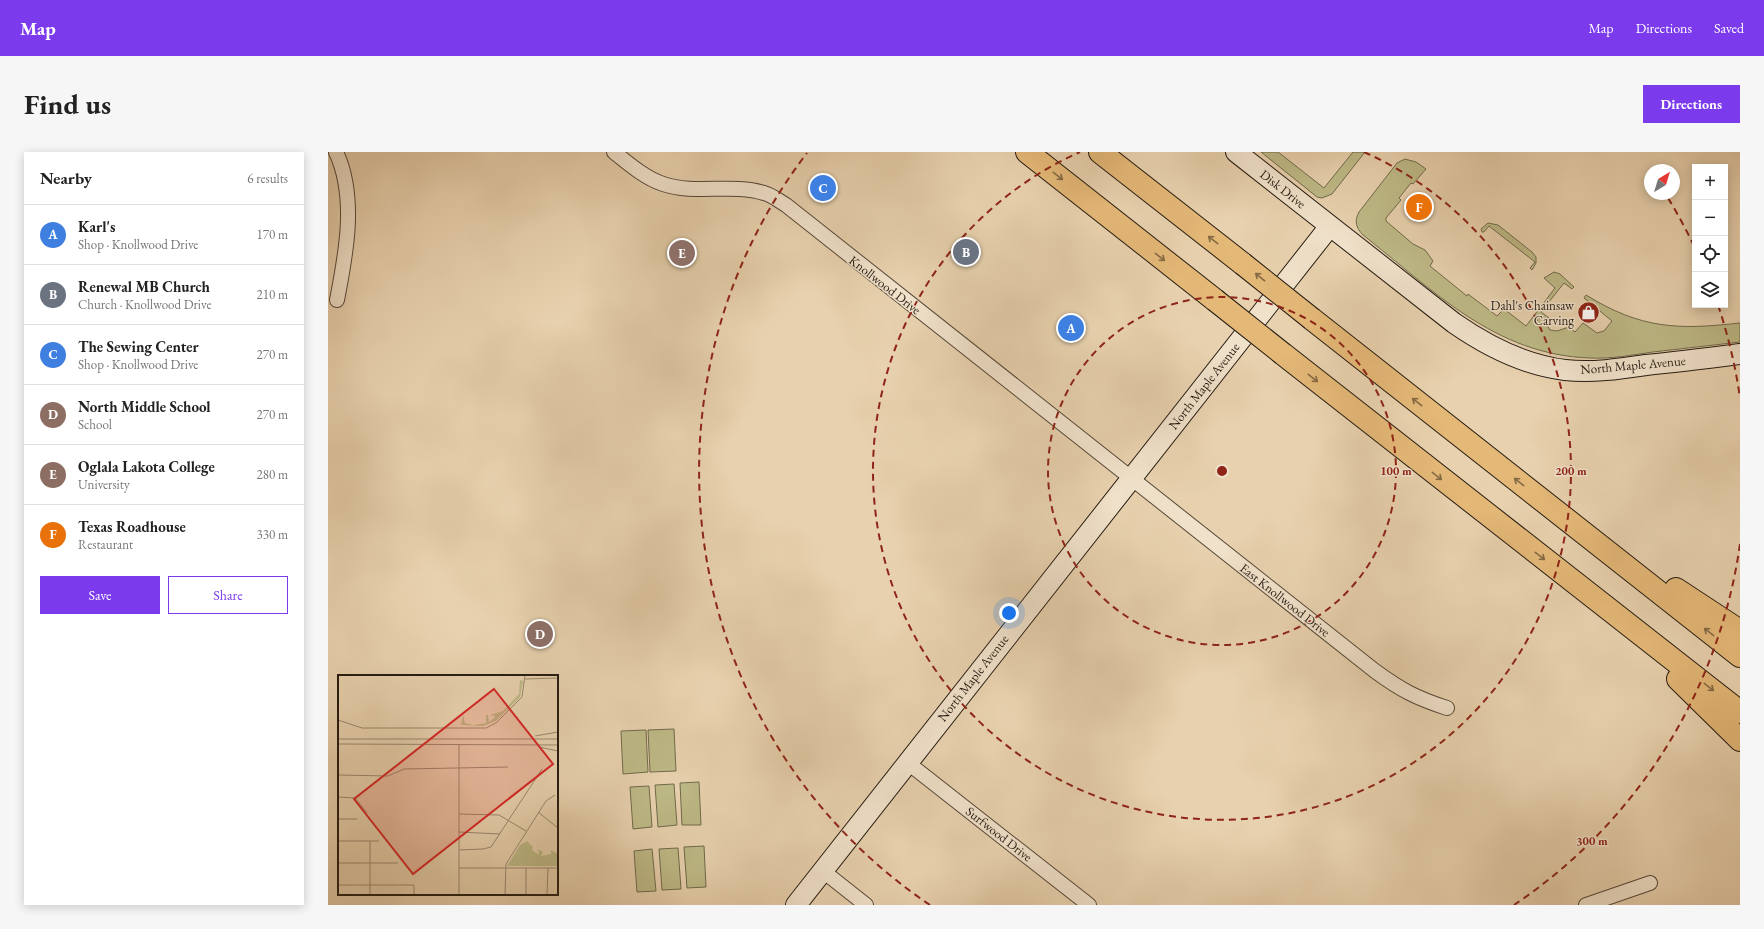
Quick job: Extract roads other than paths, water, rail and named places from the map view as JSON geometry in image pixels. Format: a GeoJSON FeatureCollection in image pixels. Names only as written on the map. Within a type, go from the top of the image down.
{"type":"FeatureCollection","features":[{"type":"Feature","properties":{"kind":"highway"},"geometry":{"type":"LineString","coordinates":[[1028,152],[1740,712]]}},
{"type":"Feature","properties":{"kind":"highway"},"geometry":{"type":"LineString","coordinates":[[1100,152],[1740,656]]}},
{"type":"Feature","properties":{"kind":"highway"},"geometry":{"type":"LineString","coordinates":[[1540,499],[1740,631]]}},
{"type":"Feature","properties":{"kind":"highway"},"geometry":{"type":"LineString","coordinates":[[1568,578],[1680,681],[1740,740]]}},
{"type":"Feature","properties":{"kind":"street"},"geometry":{"type":"LineString","coordinates":[[336,152],[345,182],[348,234],[345,261],[337,300]]}},
{"type":"Feature","properties":{"kind":"street","name":"Knollwood Drive"},"geometry":{"type":"LineString","coordinates":[[614,152],[647,176],[663,184],[680,188],[746,190],[765,193],[786,205],[1131,479]]}},
{"type":"Feature","properties":{"kind":"street","name":"Disk Drive"},"geometry":{"type":"LineString","coordinates":[[1236,152],[1330,226]]}},
{"type":"Feature","properties":{"kind":"street","name":"North Maple Avenue"},"geometry":{"type":"LineString","coordinates":[[796,905],[1330,226],[1460,327],[1484,343],[1519,358],[1550,367],[1586,371],[1740,354]]}},
{"type":"Feature","properties":{"kind":"street","name":"East Knollwood Drive"},"geometry":{"type":"LineString","coordinates":[[1131,479],[1375,671],[1400,689],[1420,700],[1447,708]]}},
{"type":"Feature","properties":{"kind":"street","name":"Surfwood Drive"},"geometry":{"type":"LineString","coordinates":[[908,763],[1090,905]]}},
{"type":"Feature","properties":{"kind":"street"},"geometry":{"type":"LineString","coordinates":[[823,871],[866,905]]}},
{"type":"Feature","properties":{"kind":"street"},"geometry":{"type":"LineString","coordinates":[[1586,905],[1650,882]]}},
{"type":"Feature","properties":{"kind":"place","name":"The Sewing Center"},"geometry":{"type":"Point","coordinates":[823,188]}},
{"type":"Feature","properties":{"kind":"place","name":"Texas Roadhouse"},"geometry":{"type":"Point","coordinates":[1419,207]}},
{"type":"Feature","properties":{"kind":"place","name":"Renewal MB Church"},"geometry":{"type":"Point","coordinates":[966,252]}},
{"type":"Feature","properties":{"kind":"place","name":"Oglala Lakota College"},"geometry":{"type":"Point","coordinates":[682,253]}},
{"type":"Feature","properties":{"kind":"place","name":"Dahl's Chainsaw Carving"},"geometry":{"type":"Point","coordinates":[1589,312]}},
{"type":"Feature","properties":{"kind":"place","name":"Karl's"},"geometry":{"type":"Point","coordinates":[1071,328]}},
{"type":"Feature","properties":{"kind":"place","name":"North Middle School"},"geometry":{"type":"Point","coordinates":[540,634]}}]}
